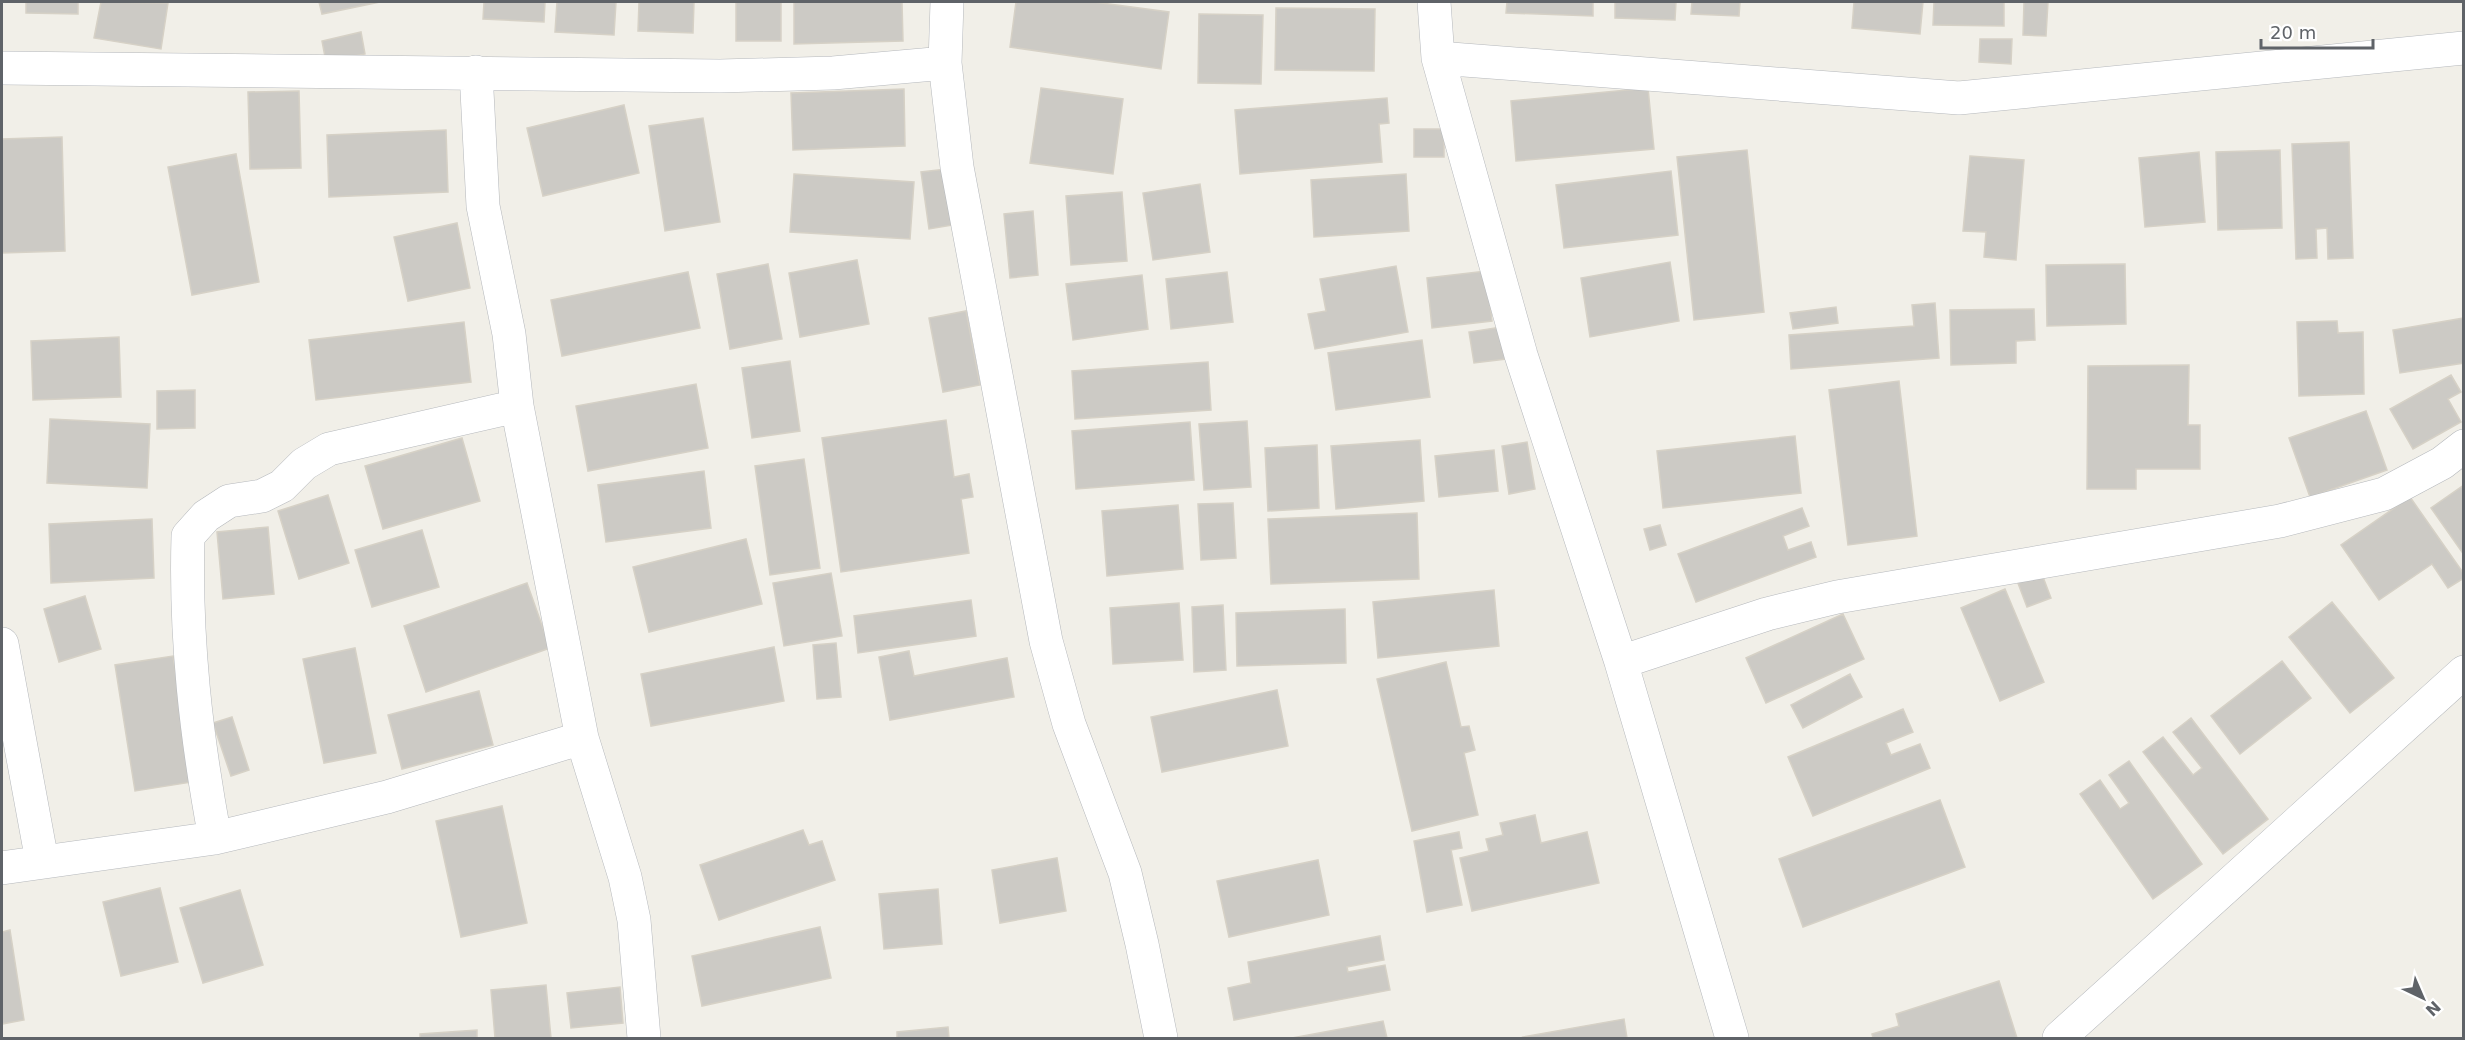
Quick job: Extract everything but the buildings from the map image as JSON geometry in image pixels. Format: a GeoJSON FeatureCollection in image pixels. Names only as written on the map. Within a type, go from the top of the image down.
{"type":"FeatureCollection","features":[{"type":"Feature","properties":{"kind":"street"},"geometry":{"type":"LineString","coordinates":[[947,2],[945,63],[957,167],[1046,641],[1069,724],[1125,873],[1143,944],[1161,1038]]}},
{"type":"Feature","properties":{"kind":"street"},"geometry":{"type":"LineString","coordinates":[[1434,2],[1438,58],[1521,356],[1621,662],[1732,1038]]}},
{"type":"Feature","properties":{"kind":"street"},"geometry":{"type":"LineString","coordinates":[[1438,58],[1959,98],[2463,48]]}},
{"type":"Feature","properties":{"kind":"street"},"geometry":{"type":"LineString","coordinates":[[2,68],[720,76],[833,73],[945,63]]}},
{"type":"Feature","properties":{"kind":"street"},"geometry":{"type":"LineString","coordinates":[[476,72],[483,206],[509,334],[517,406],[582,738],[625,877],[634,920],[644,1038]]}},
{"type":"Feature","properties":{"kind":"street"},"geometry":{"type":"LineString","coordinates":[[215,838],[201,764],[190,671],[187,609],[188,536],[206,516],[229,501],[262,496],[282,486],[304,464],[329,449],[517,406]]}},
{"type":"Feature","properties":{"kind":"street"},"geometry":{"type":"LineString","coordinates":[[1621,662],[1767,614],[1837,597],[2189,538],[2315,512],[2385,494],[2442,463],[2463,446]]}},
{"type":"Feature","properties":{"kind":"street"},"geometry":{"type":"LineString","coordinates":[[2,644],[42,861]]}},
{"type":"Feature","properties":{"kind":"street"},"geometry":{"type":"LineString","coordinates":[[2059,1038],[2463,672]]}},
{"type":"Feature","properties":{"kind":"street"},"geometry":{"type":"LineString","coordinates":[[2,868],[215,838],[387,797],[582,738]]}}]}
